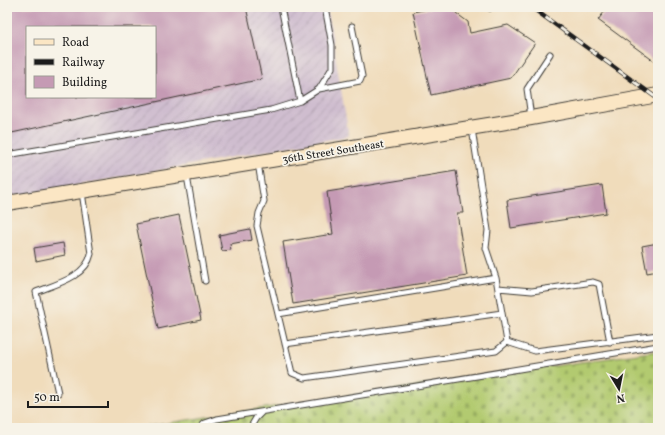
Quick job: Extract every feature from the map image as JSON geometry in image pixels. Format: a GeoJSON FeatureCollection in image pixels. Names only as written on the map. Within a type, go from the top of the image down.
{"type":"FeatureCollection","features":[{"type":"Feature","properties":{"kind":"street","name":"36th Street Southeast"},"geometry":{"type":"LineString","coordinates":[[7,203],[472,128],[658,95]]}},
{"type":"Feature","properties":{"kind":"lane"},"geometry":{"type":"LineString","coordinates":[[281,7],[300,101]]}},
{"type":"Feature","properties":{"kind":"lane"},"geometry":{"type":"LineString","coordinates":[[7,155],[271,110],[300,101],[318,89],[332,68],[332,46],[325,7]]}},
{"type":"Feature","properties":{"kind":"lane"},"geometry":{"type":"LineString","coordinates":[[318,89],[360,81],[362,76],[352,26]]}},
{"type":"Feature","properties":{"kind":"lane"},"geometry":{"type":"LineString","coordinates":[[531,118],[527,89],[550,54]]}},
{"type":"Feature","properties":{"kind":"lane"},"geometry":{"type":"LineString","coordinates":[[472,128],[488,230],[486,248],[496,278],[507,342]]}},
{"type":"Feature","properties":{"kind":"lane"},"geometry":{"type":"LineString","coordinates":[[258,163],[264,201],[259,213],[257,226],[292,373],[304,378],[496,351],[507,342]]}},
{"type":"Feature","properties":{"kind":"lane"},"geometry":{"type":"LineString","coordinates":[[186,175],[205,281]]}},
{"type":"Feature","properties":{"kind":"lane"},"geometry":{"type":"LineString","coordinates":[[58,393],[36,292],[71,278],[89,262],[91,254],[82,192]]}},
{"type":"Feature","properties":{"kind":"lane"},"geometry":{"type":"LineString","coordinates":[[278,314],[496,278]]}},
{"type":"Feature","properties":{"kind":"lane"},"geometry":{"type":"LineString","coordinates":[[498,288],[532,291],[593,282],[599,284],[610,342]]}},
{"type":"Feature","properties":{"kind":"lane"},"geometry":{"type":"LineString","coordinates":[[285,344],[502,313]]}},
{"type":"Feature","properties":{"kind":"lane"},"geometry":{"type":"LineString","coordinates":[[507,342],[535,351],[658,335]]}},
{"type":"Feature","properties":{"kind":"lane"},"geometry":{"type":"LineString","coordinates":[[200,428],[217,419],[658,346]]}},
{"type":"Feature","properties":{"kind":"lane"},"geometry":{"type":"LineString","coordinates":[[250,428],[256,418],[263,411]]}},
{"type":"Feature","properties":{"kind":"shaded area"},"geometry":{"type":"Polygon","coordinates":[[[7,7],[327,7],[349,136],[7,198],[7,7]]]}},
{"type":"Feature","properties":{"kind":"green space"},"geometry":{"type":"Polygon","coordinates":[[[658,351],[658,428],[137,428],[231,413],[658,351]]]}},
{"type":"Feature","properties":{"kind":"building"},"geometry":{"type":"Polygon","coordinates":[[[7,7],[246,7],[262,79],[7,134],[7,7]]]}},
{"type":"Feature","properties":{"kind":"building"},"geometry":{"type":"Polygon","coordinates":[[[437,7],[448,7],[468,22],[470,33],[508,25],[535,43],[511,78],[431,95],[413,12],[437,7]]]}},
{"type":"Feature","properties":{"kind":"building"},"geometry":{"type":"Polygon","coordinates":[[[608,7],[658,7],[658,64],[598,20],[608,7]]]}},
{"type":"Feature","properties":{"kind":"building"},"geometry":{"type":"Polygon","coordinates":[[[456,171],[463,213],[457,213],[467,276],[293,304],[283,242],[333,234],[327,192],[456,171]]]}},
{"type":"Feature","properties":{"kind":"building"},"geometry":{"type":"Polygon","coordinates":[[[602,185],[606,213],[511,228],[507,200],[602,185]]]}},
{"type":"Feature","properties":{"kind":"building"},"geometry":{"type":"Polygon","coordinates":[[[179,215],[201,320],[158,329],[136,224],[179,215]]]}},
{"type":"Feature","properties":{"kind":"building"},"geometry":{"type":"Polygon","coordinates":[[[250,229],[252,240],[230,244],[231,250],[222,251],[219,235],[250,229]]]}},
{"type":"Feature","properties":{"kind":"building"},"geometry":{"type":"Polygon","coordinates":[[[63,243],[65,255],[36,261],[34,248],[63,243]]]}},
{"type":"Feature","properties":{"kind":"building"},"geometry":{"type":"Polygon","coordinates":[[[658,243],[658,271],[647,273],[642,246],[658,243]]]}},
{"type":"Feature","properties":{"kind":"railway"},"geometry":{"type":"LineString","coordinates":[[531,7],[658,99]]}}]}
